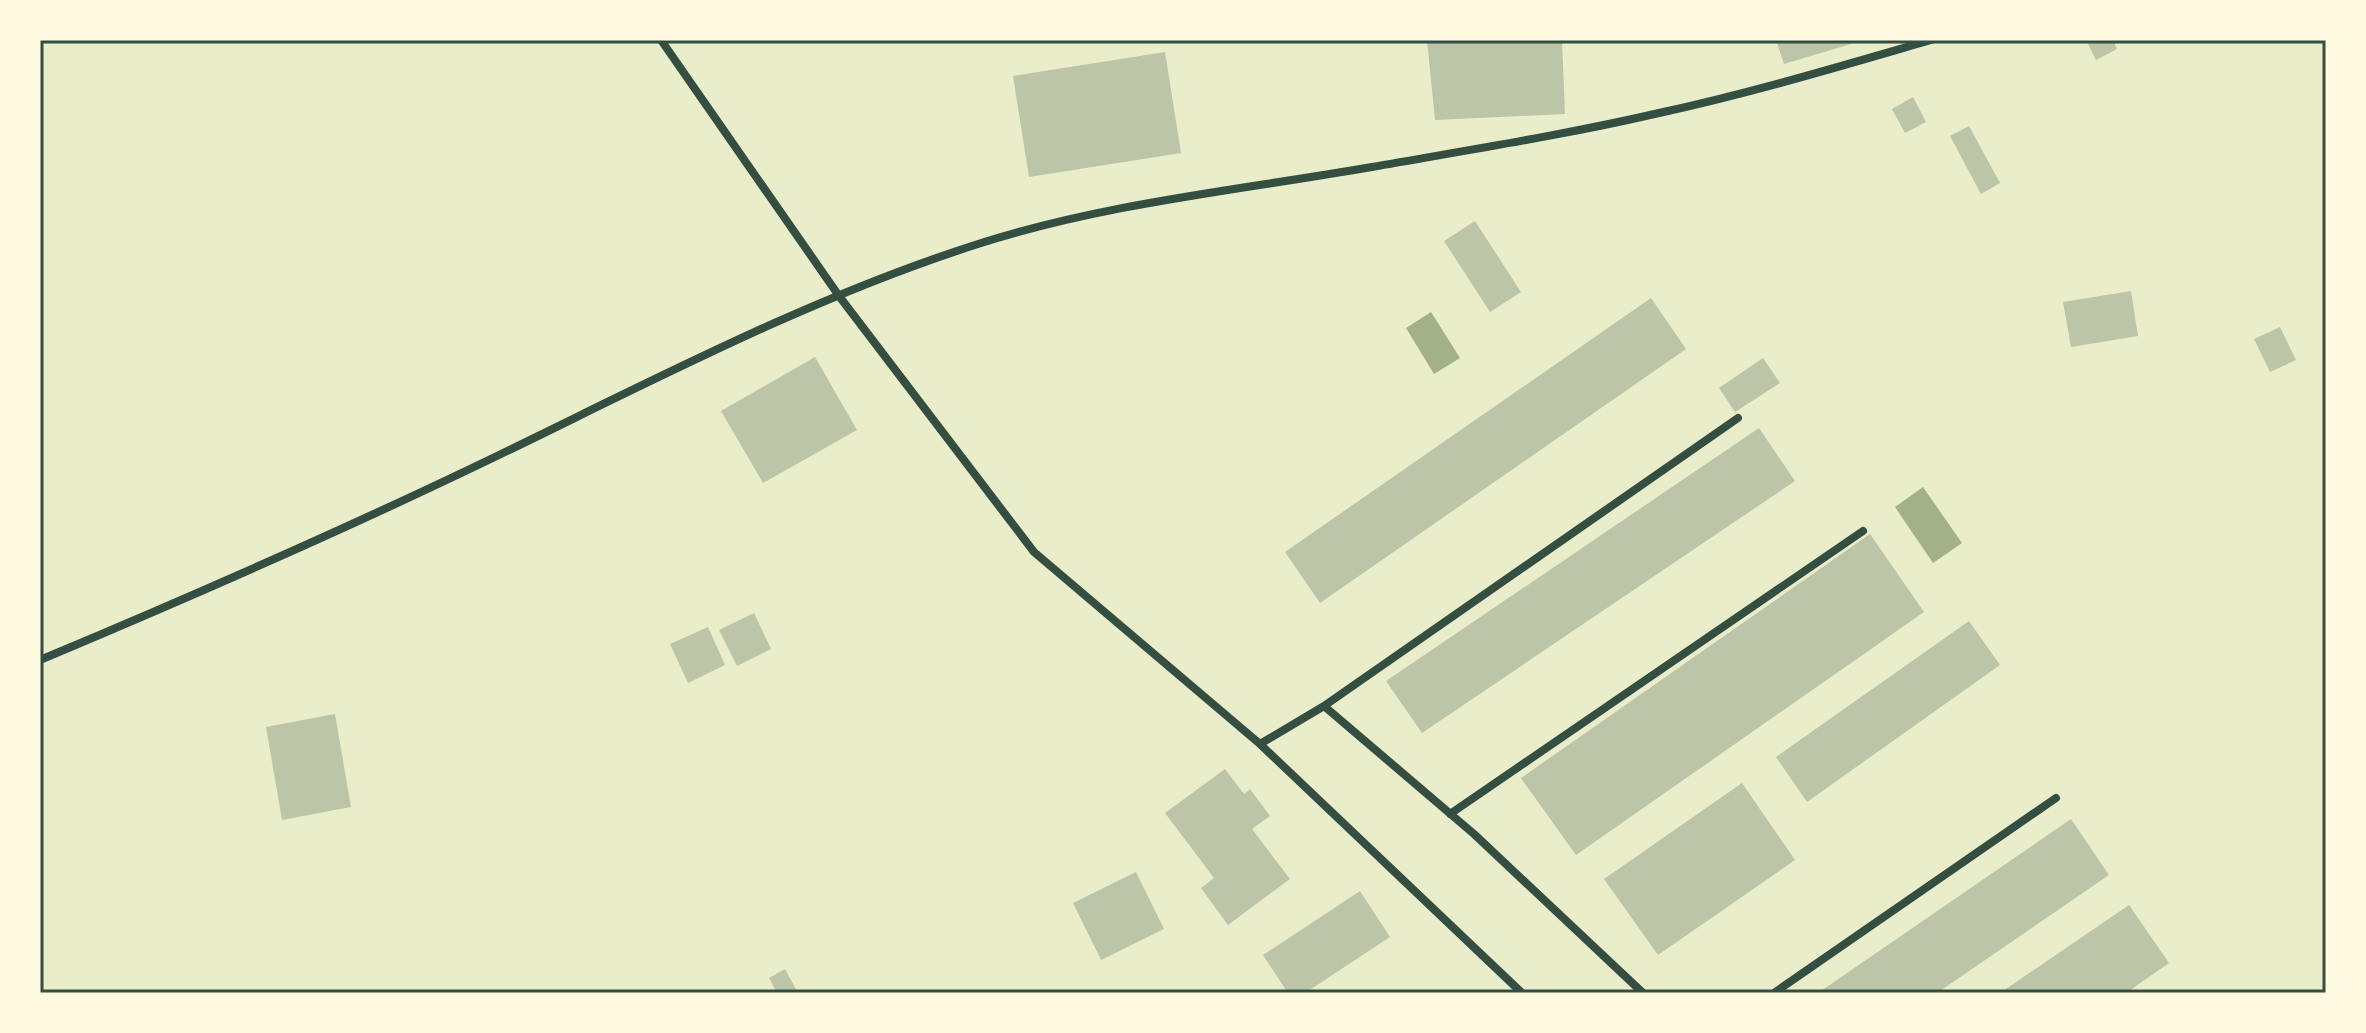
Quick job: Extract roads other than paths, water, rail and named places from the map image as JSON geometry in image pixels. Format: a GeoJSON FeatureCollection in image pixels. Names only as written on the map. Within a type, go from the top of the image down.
{"type":"FeatureCollection","features":[{"type":"Feature","properties":{"kind":"street"},"geometry":{"type":"LineString","coordinates":[[661,40],[839,296],[1034,552],[1260,744],[1522,993]]}},
{"type":"Feature","properties":{"kind":"street"},"geometry":{"type":"LineString","coordinates":[[40,660],[301,549],[729,343],[839,296],[976,245],[1090,214],[1360,169],[1657,114],[1931,40]]}},
{"type":"Feature","properties":{"kind":"street"},"geometry":{"type":"LineString","coordinates":[[1260,744],[1324,706],[1738,418]]}},
{"type":"Feature","properties":{"kind":"street"},"geometry":{"type":"LineString","coordinates":[[1450,814],[1863,531]]}},
{"type":"Feature","properties":{"kind":"street"},"geometry":{"type":"LineString","coordinates":[[1324,706],[1450,814],[1643,993]]}},
{"type":"Feature","properties":{"kind":"street"},"geometry":{"type":"LineString","coordinates":[[1774,993],[2056,798]]}}]}
